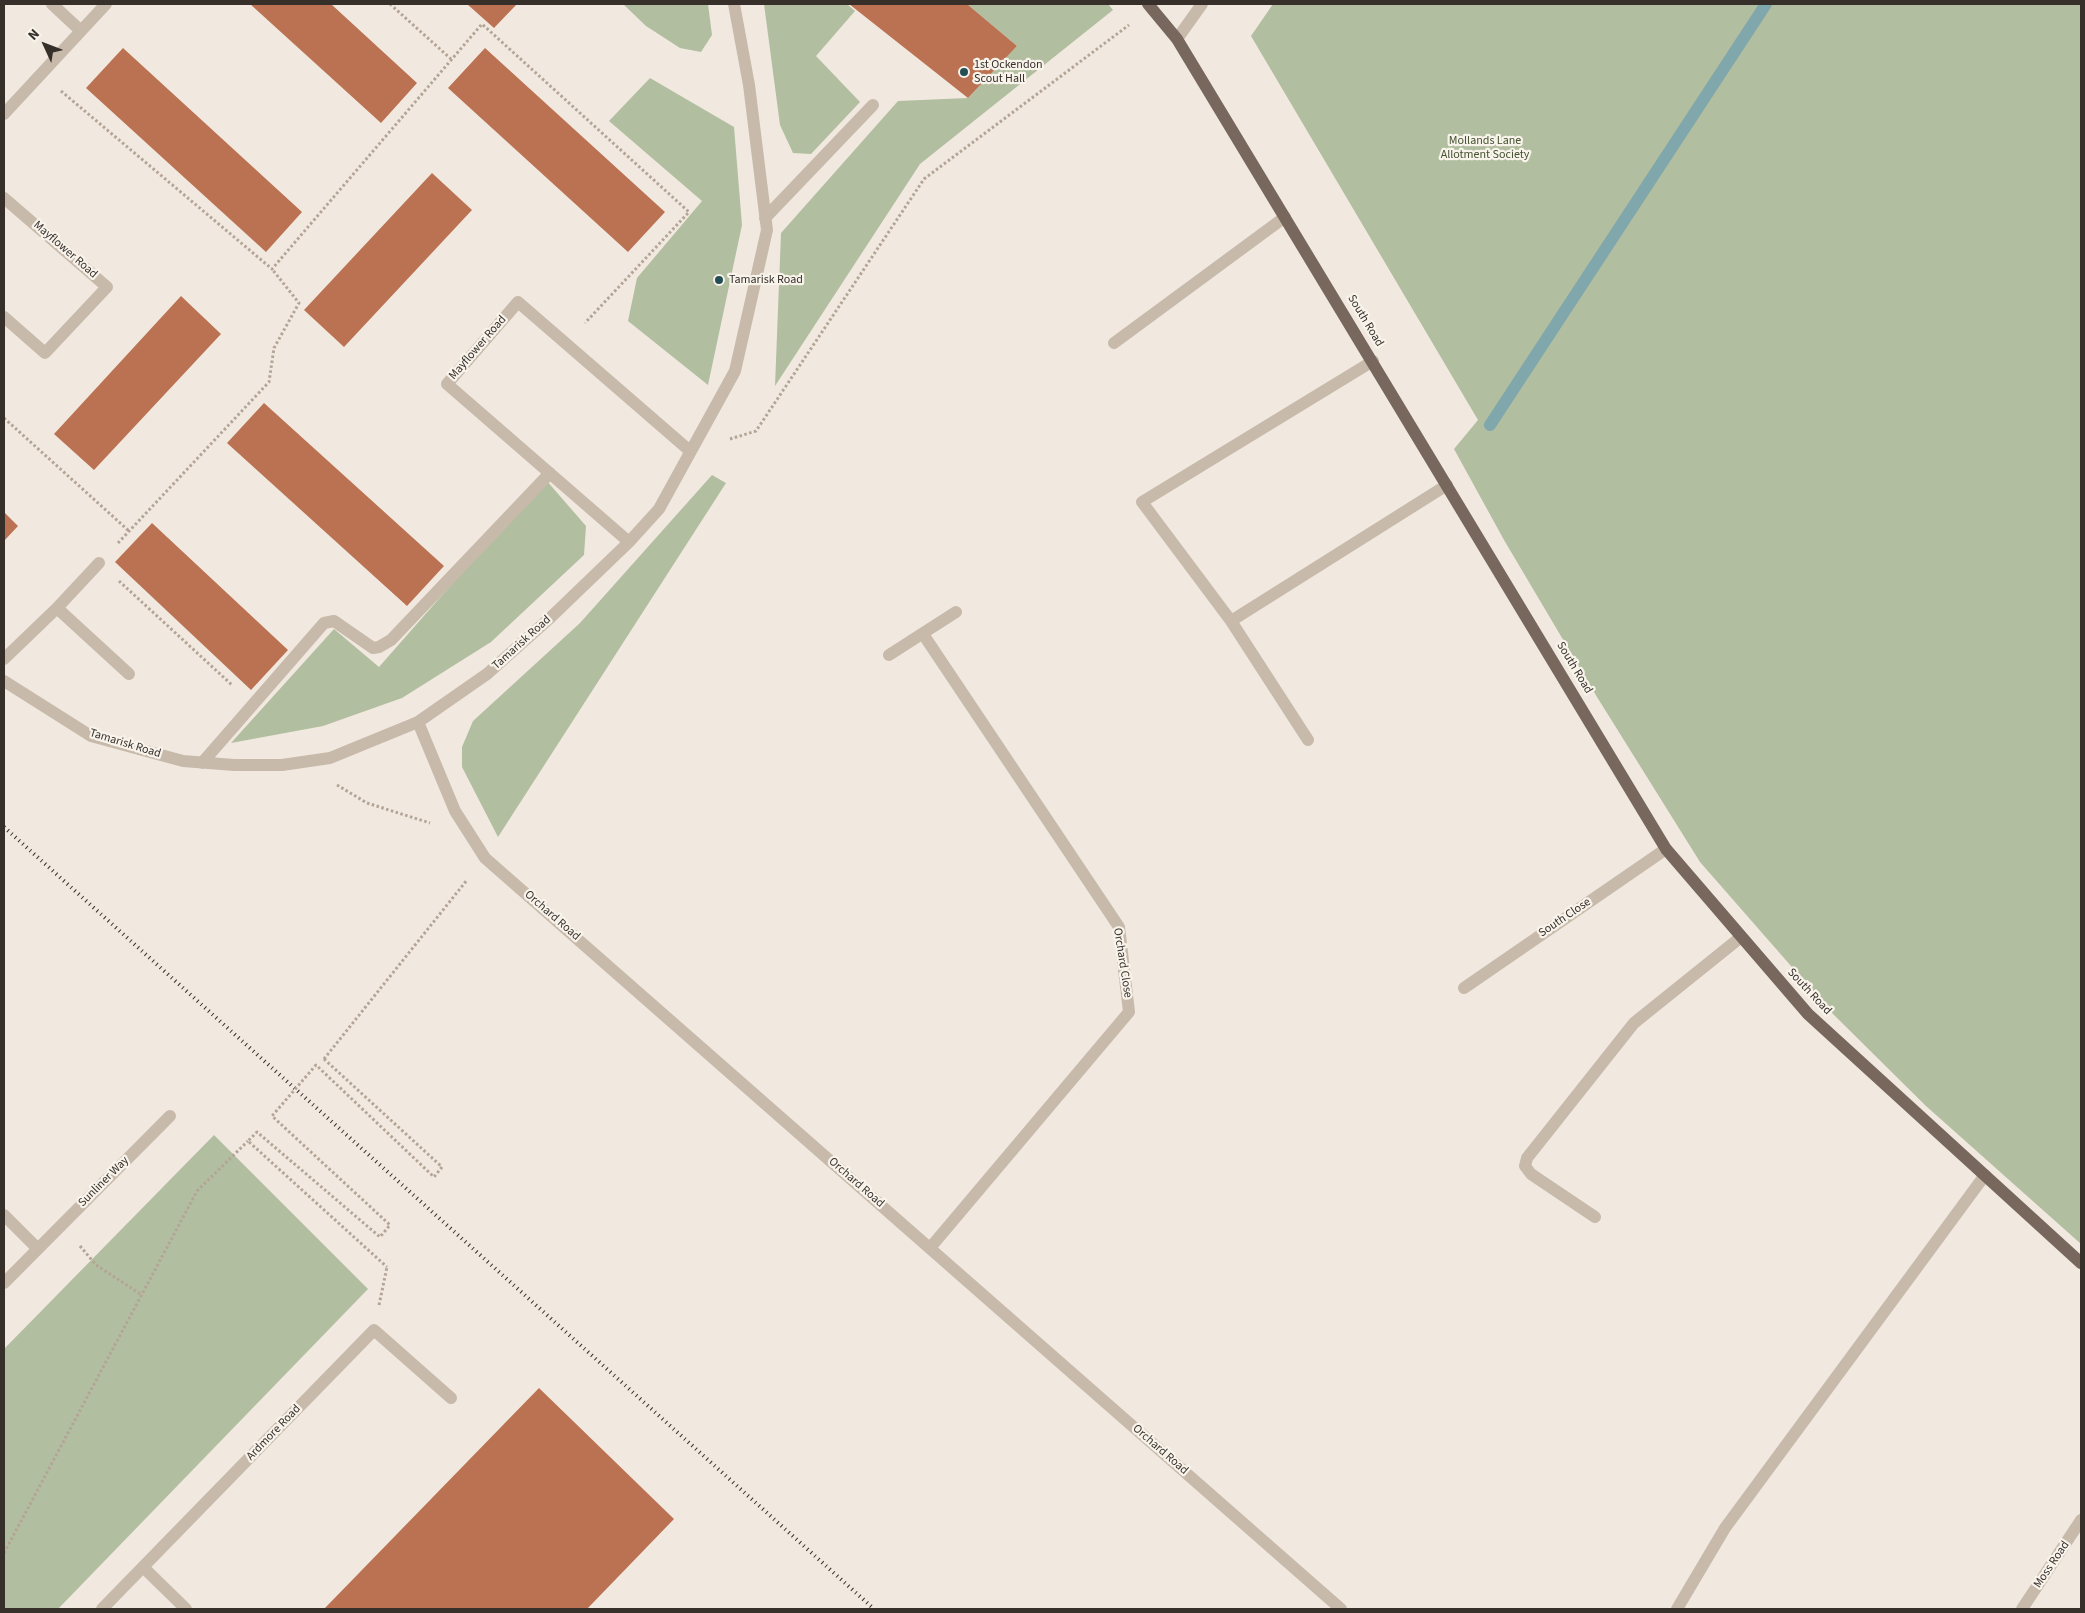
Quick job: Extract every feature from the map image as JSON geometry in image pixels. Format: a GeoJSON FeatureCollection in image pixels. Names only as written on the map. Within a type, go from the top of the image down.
{"type":"FeatureCollection","features":[{"type":"Feature","properties":{"kind":"main road","name":"South Road"},"geometry":{"type":"LineString","coordinates":[[1150,6],[1177,39],[1666,849],[1808,1014],[2081,1263]]}},
{"type":"Feature","properties":{"kind":"street"},"geometry":{"type":"LineString","coordinates":[[52,4],[81,31]]}},
{"type":"Feature","properties":{"kind":"street"},"geometry":{"type":"LineString","coordinates":[[4,114],[106,4]]}},
{"type":"Feature","properties":{"kind":"street","name":"Tamarisk Road"},"geometry":{"type":"LineString","coordinates":[[4,681],[91,736],[183,761],[243,765],[297,762],[330,758],[418,722],[487,674],[550,618],[629,542],[658,509],[735,371],[767,230],[749,85],[734,4]]}},
{"type":"Feature","properties":{"kind":"street"},"geometry":{"type":"LineString","coordinates":[[1177,39],[1202,4]]}},
{"type":"Feature","properties":{"kind":"street"},"geometry":{"type":"LineString","coordinates":[[765,218],[873,106]]}},
{"type":"Feature","properties":{"kind":"street","name":"Mayflower Road"},"geometry":{"type":"LineString","coordinates":[[4,198],[107,287],[45,353],[4,317]]}},
{"type":"Feature","properties":{"kind":"street"},"geometry":{"type":"LineString","coordinates":[[1114,343],[1285,217]]}},
{"type":"Feature","properties":{"kind":"street","name":"Mayflower Road"},"geometry":{"type":"LineString","coordinates":[[629,542],[447,384],[518,302],[690,451]]}},
{"type":"Feature","properties":{"kind":"street"},"geometry":{"type":"LineString","coordinates":[[1308,740],[1231,621],[1142,502],[1373,361]]}},
{"type":"Feature","properties":{"kind":"street"},"geometry":{"type":"LineString","coordinates":[[202,763],[324,623],[334,621],[373,648],[380,647],[391,640],[550,473]]}},
{"type":"Feature","properties":{"kind":"street"},"geometry":{"type":"LineString","coordinates":[[1231,621],[1448,485]]}},
{"type":"Feature","properties":{"kind":"street"},"geometry":{"type":"LineString","coordinates":[[4,659],[57,608],[99,562]]}},
{"type":"Feature","properties":{"kind":"street"},"geometry":{"type":"LineString","coordinates":[[57,608],[129,674]]}},
{"type":"Feature","properties":{"kind":"street"},"geometry":{"type":"LineString","coordinates":[[890,656],[956,612]]}},
{"type":"Feature","properties":{"kind":"street","name":"Orchard Close"},"geometry":{"type":"LineString","coordinates":[[923,634],[1119,927],[1130,1012],[930,1248]]}},
{"type":"Feature","properties":{"kind":"street","name":"Orchard Road"},"geometry":{"type":"LineString","coordinates":[[418,722],[455,811],[485,858],[1341,1609]]}},
{"type":"Feature","properties":{"kind":"street","name":"South Close"},"geometry":{"type":"LineString","coordinates":[[1464,988],[1666,849]]}},
{"type":"Feature","properties":{"kind":"street"},"geometry":{"type":"LineString","coordinates":[[1595,1217],[1532,1174],[1525,1166],[1527,1158],[1634,1023],[1742,937]]}},
{"type":"Feature","properties":{"kind":"street","name":"Sunliner Way"},"geometry":{"type":"LineString","coordinates":[[4,1283],[170,1116]]}},
{"type":"Feature","properties":{"kind":"street"},"geometry":{"type":"LineString","coordinates":[[1677,1609],[1725,1528],[1985,1175]]}},
{"type":"Feature","properties":{"kind":"street"},"geometry":{"type":"LineString","coordinates":[[4,1214],[38,1248]]}},
{"type":"Feature","properties":{"kind":"street"},"geometry":{"type":"LineString","coordinates":[[374,1330],[451,1398]]}},
{"type":"Feature","properties":{"kind":"street","name":"Ardmore Road"},"geometry":{"type":"LineString","coordinates":[[102,1609],[374,1330]]}},
{"type":"Feature","properties":{"kind":"street","name":"Moss Road"},"geometry":{"type":"LineString","coordinates":[[2022,1609],[2081,1520]]}},
{"type":"Feature","properties":{"kind":"street"},"geometry":{"type":"LineString","coordinates":[[143,1567],[186,1609]]}},
{"type":"Feature","properties":{"kind":"path"},"geometry":{"type":"LineString","coordinates":[[390,4],[451,59]]}},
{"type":"Feature","properties":{"kind":"path"},"geometry":{"type":"LineString","coordinates":[[690,451],[756,431],[924,179],[1150,6]]}},
{"type":"Feature","properties":{"kind":"path"},"geometry":{"type":"LineString","coordinates":[[272,268],[482,24],[689,212],[566,344]]}},
{"type":"Feature","properties":{"kind":"path"},"geometry":{"type":"LineString","coordinates":[[41,74],[272,268],[299,303],[274,348],[269,382],[99,562],[253,703]]}},
{"type":"Feature","properties":{"kind":"path"},"geometry":{"type":"LineString","coordinates":[[4,418],[129,531]]}},
{"type":"Feature","properties":{"kind":"path"},"geometry":{"type":"LineString","coordinates":[[297,762],[367,803],[439,826]]}},
{"type":"Feature","properties":{"kind":"path"},"geometry":{"type":"LineString","coordinates":[[4,1553],[197,1191],[257,1132],[380,1236],[390,1225],[272,1116],[316,1065],[434,1177],[442,1167],[324,1059],[485,858]]}},
{"type":"Feature","properties":{"kind":"path"},"geometry":{"type":"LineString","coordinates":[[248,1141],[387,1267],[374,1330]]}},
{"type":"Feature","properties":{"kind":"path"},"geometry":{"type":"LineString","coordinates":[[62,1224],[96,1265],[142,1295]]}},
{"type":"Feature","properties":{"kind":"green space"},"geometry":{"type":"Polygon","coordinates":[[[623,4],[708,4],[712,35],[701,52],[680,48],[646,26],[623,4]]]}},
{"type":"Feature","properties":{"kind":"green space"},"geometry":{"type":"Polygon","coordinates":[[[764,4],[847,4],[855,11],[816,56],[860,102],[811,154],[793,153],[780,125],[764,4]]]}},
{"type":"Feature","properties":{"kind":"green space"},"geometry":{"type":"Polygon","coordinates":[[[967,4],[1108,4],[1113,10],[920,164],[775,386],[781,233],[898,101],[968,98],[1017,46],[967,4]]]}},
{"type":"Feature","properties":{"kind":"green space","name":"Mollands Lane Allotment Society"},"geometry":{"type":"Polygon","coordinates":[[[1273,4],[2081,4],[2081,1244],[1926,1106],[1833,1014],[1700,862],[1597,697],[1504,540],[1454,449],[1478,420],[1251,36],[1273,4]]]}},
{"type":"Feature","properties":{"kind":"green space"},"geometry":{"type":"Polygon","coordinates":[[[650,78],[734,127],[742,225],[708,385],[628,321],[637,278],[702,201],[609,121],[650,78]]]}},
{"type":"Feature","properties":{"kind":"green space"},"geometry":{"type":"Polygon","coordinates":[[[712,475],[726,483],[498,837],[462,767],[462,747],[473,721],[580,623],[712,475]]]}},
{"type":"Feature","properties":{"kind":"green space"},"geometry":{"type":"Polygon","coordinates":[[[546,480],[586,526],[584,555],[491,642],[402,698],[323,726],[231,743],[334,629],[379,667],[538,486],[546,480]]]}},
{"type":"Feature","properties":{"kind":"green space"},"geometry":{"type":"Polygon","coordinates":[[[214,1135],[368,1289],[58,1609],[4,1609],[4,1349],[214,1135]]]}},
{"type":"Feature","properties":{"kind":"building"},"geometry":{"type":"Polygon","coordinates":[[[250,4],[331,4],[417,83],[381,123],[250,4]]]}},
{"type":"Feature","properties":{"kind":"building"},"geometry":{"type":"Polygon","coordinates":[[[467,4],[517,4],[494,28],[467,4]]]}},
{"type":"Feature","properties":{"kind":"building","name":"1st Ockendon Scout Hall"},"geometry":{"type":"Polygon","coordinates":[[[849,4],[967,4],[1017,46],[968,98],[849,4]]]}},
{"type":"Feature","properties":{"kind":"building"},"geometry":{"type":"Polygon","coordinates":[[[123,48],[302,212],[266,252],[86,88],[123,48]]]}},
{"type":"Feature","properties":{"kind":"building"},"geometry":{"type":"Polygon","coordinates":[[[485,48],[665,212],[628,252],[448,88],[485,48]]]}},
{"type":"Feature","properties":{"kind":"building"},"geometry":{"type":"Polygon","coordinates":[[[432,173],[472,210],[344,347],[304,310],[432,173]]]}},
{"type":"Feature","properties":{"kind":"building"},"geometry":{"type":"Polygon","coordinates":[[[181,296],[221,334],[94,470],[54,434],[181,296]]]}},
{"type":"Feature","properties":{"kind":"building"},"geometry":{"type":"Polygon","coordinates":[[[264,403],[444,566],[407,606],[227,443],[264,403]]]}},
{"type":"Feature","properties":{"kind":"building"},"geometry":{"type":"Polygon","coordinates":[[[4,512],[18,526],[4,541],[4,512]]]}},
{"type":"Feature","properties":{"kind":"building"},"geometry":{"type":"Polygon","coordinates":[[[152,523],[288,650],[251,690],[115,562],[152,523]]]}},
{"type":"Feature","properties":{"kind":"building"},"geometry":{"type":"Polygon","coordinates":[[[539,1388],[674,1519],[587,1609],[324,1609],[539,1388]]]}},
{"type":"Feature","properties":{"kind":"waterway"},"geometry":{"type":"LineString","coordinates":[[1490,425],[1766,4]]}},
{"type":"Feature","properties":{"kind":"railway"},"geometry":{"type":"LineString","coordinates":[[4,827],[874,1609]]}},
{"type":"Feature","properties":{"kind":"place","name":"1st Ockendon Scout Hall"},"geometry":{"type":"Point","coordinates":[964,72]}},
{"type":"Feature","properties":{"kind":"place","name":"Tamarisk Road"},"geometry":{"type":"Point","coordinates":[719,280]}}]}
